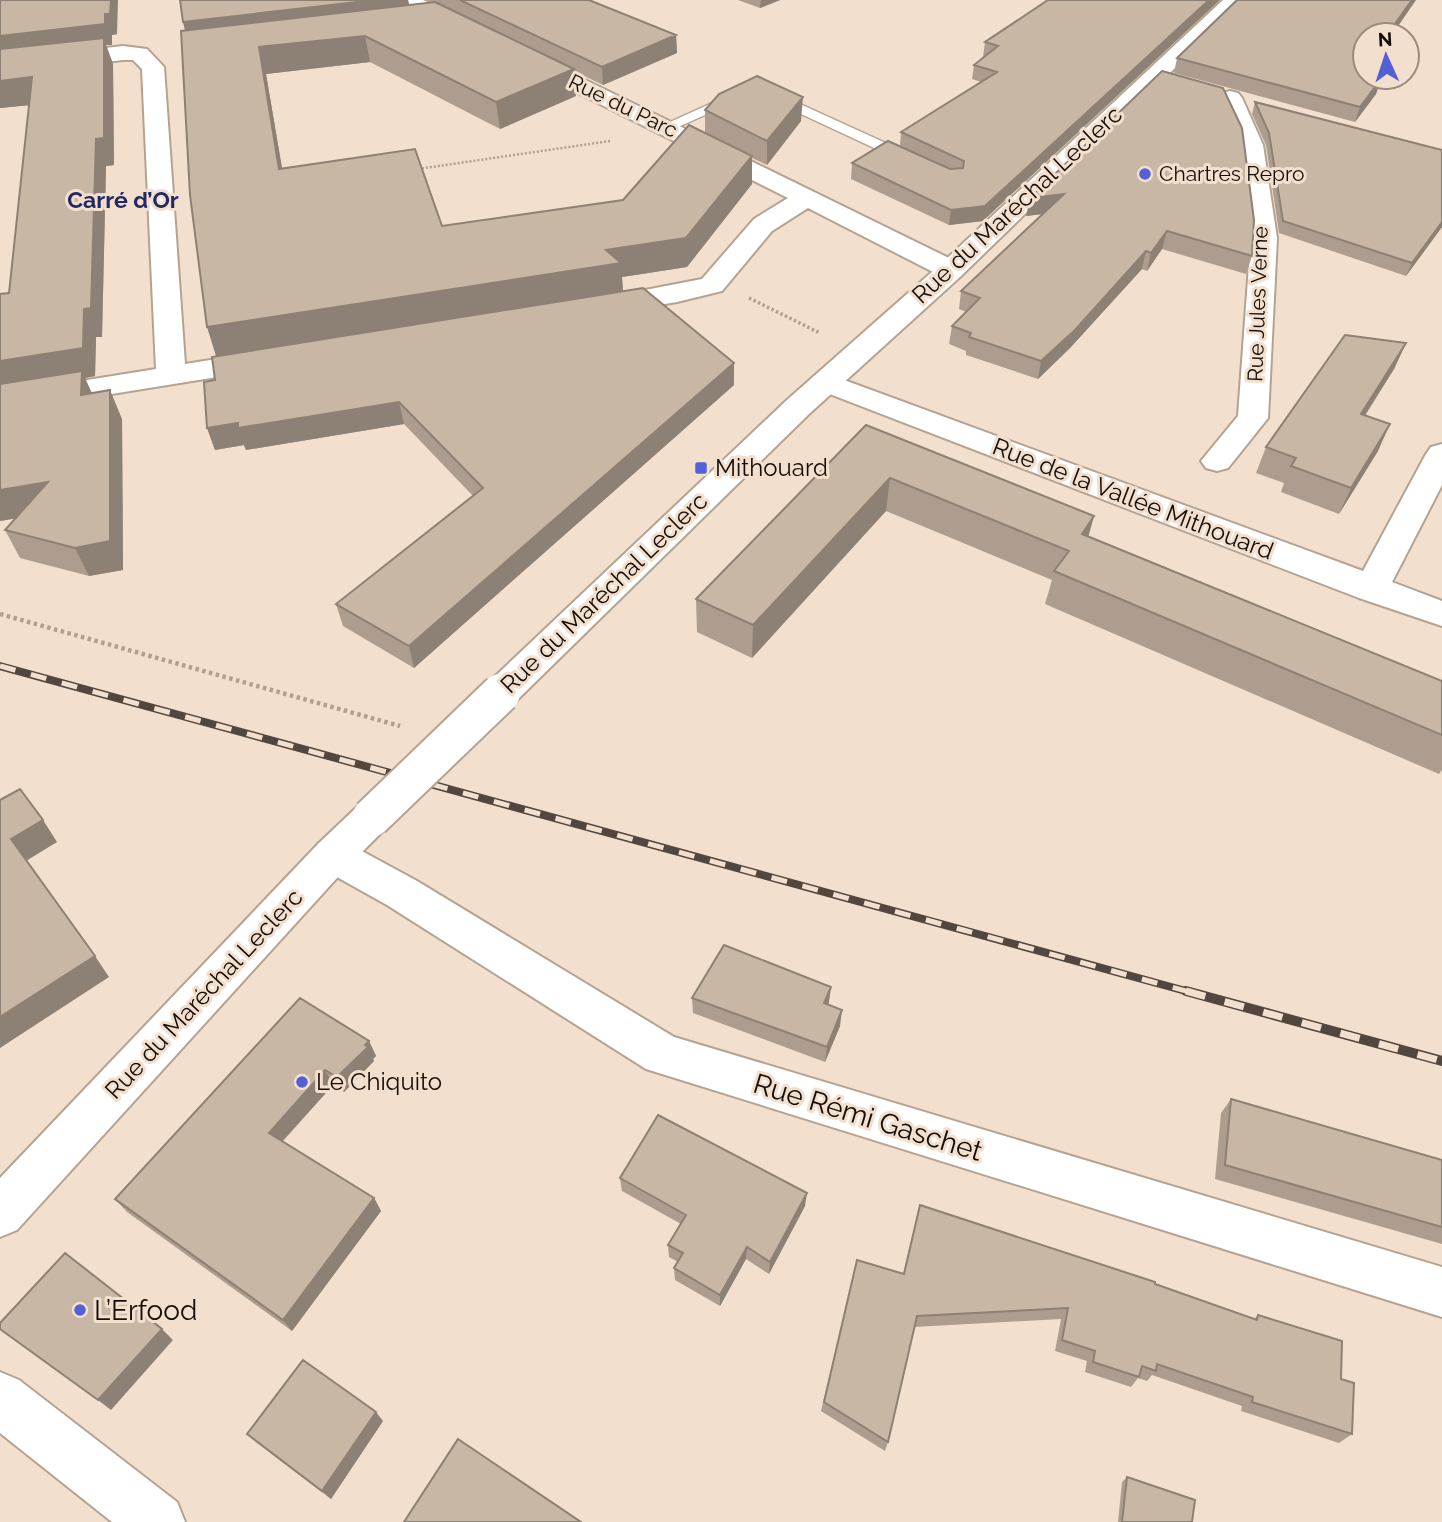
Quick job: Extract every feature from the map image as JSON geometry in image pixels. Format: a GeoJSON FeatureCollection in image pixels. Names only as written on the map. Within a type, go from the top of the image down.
{"type":"FeatureCollection","features":[{"type":"Feature","properties":{"kind":"street","name":"Rue du Maréchal Leclerc"},"geometry":{"type":"LineString","coordinates":[[0,1213],[333,855],[856,352],[1167,80],[1235,0]]}},
{"type":"Feature","properties":{"kind":"street"},"geometry":{"type":"LineString","coordinates":[[404,12],[444,18],[481,36]]}},
{"type":"Feature","properties":{"kind":"street","name":"Rue du Parc"},"geometry":{"type":"LineString","coordinates":[[506,48],[951,270]]}},
{"type":"Feature","properties":{"kind":"street"},"geometry":{"type":"LineString","coordinates":[[0,67],[123,53],[167,51]]}},
{"type":"Feature","properties":{"kind":"street"},"geometry":{"type":"LineString","coordinates":[[139,54],[153,67],[171,375]]}},
{"type":"Feature","properties":{"kind":"street","name":"Rue Jules Verne"},"geometry":{"type":"LineString","coordinates":[[1217,461],[1253,418],[1264,238],[1251,145],[1218,94],[1257,105]]}},
{"type":"Feature","properties":{"kind":"street"},"geometry":{"type":"LineString","coordinates":[[583,309],[677,294],[712,285],[763,226],[808,198]]}},
{"type":"Feature","properties":{"kind":"street"},"geometry":{"type":"LineString","coordinates":[[0,403],[288,356]]}},
{"type":"Feature","properties":{"kind":"street","name":"Rue de la Vallée Mithouard"},"geometry":{"type":"LineString","coordinates":[[825,382],[1442,614]]}},
{"type":"Feature","properties":{"kind":"street"},"geometry":{"type":"LineString","coordinates":[[1371,589],[1442,454]]}},
{"type":"Feature","properties":{"kind":"street","name":"Rue Rémi Gaschet"},"geometry":{"type":"LineString","coordinates":[[333,855],[402,893],[662,1054],[1442,1292]]}},
{"type":"Feature","properties":{"kind":"street"},"geometry":{"type":"LineString","coordinates":[[0,1399],[157,1522]]}},
{"type":"Feature","properties":{"kind":"lane"},"geometry":{"type":"LineString","coordinates":[[666,127],[752,91],[767,93],[916,162]]}},
{"type":"Feature","properties":{"kind":"path"},"geometry":{"type":"LineString","coordinates":[[413,170],[632,138],[666,127]]}},
{"type":"Feature","properties":{"kind":"path"},"geometry":{"type":"LineString","coordinates":[[712,285],[739,292],[856,352]]}},
{"type":"Feature","properties":{"kind":"path"},"geometry":{"type":"LineString","coordinates":[[0,614],[364,715]]}},
{"type":"Feature","properties":{"kind":"building"},"geometry":{"type":"Polygon","coordinates":[[[0,0],[111,0],[110,14],[105,14],[105,24],[0,36],[0,0]]]}},
{"type":"Feature","properties":{"kind":"building"},"geometry":{"type":"Polygon","coordinates":[[[180,0],[375,0],[183,22],[180,0]]]}},
{"type":"Feature","properties":{"kind":"building"},"geometry":{"type":"Polygon","coordinates":[[[460,0],[589,0],[676,35],[602,67],[460,0]]]}},
{"type":"Feature","properties":{"kind":"building"},"geometry":{"type":"Polygon","coordinates":[[[1048,0],[1209,0],[985,206],[951,210],[852,163],[888,141],[950,169],[963,168],[964,161],[901,132],[997,72],[974,65],[998,46],[985,42],[1048,0]]]}},
{"type":"Feature","properties":{"kind":"building"},"geometry":{"type":"Polygon","coordinates":[[[1237,0],[1412,0],[1397,21],[1351,21],[1351,91],[1372,91],[1360,107],[1177,58],[1237,0]]]}},
{"type":"Feature","properties":{"kind":"building"},"geometry":{"type":"Polygon","coordinates":[[[435,2],[574,69],[496,102],[365,36],[259,47],[279,169],[415,149],[442,226],[623,200],[689,125],[752,156],[686,238],[606,250],[621,263],[207,327],[190,195],[181,31],[435,2]]]}},
{"type":"Feature","properties":{"kind":"building"},"geometry":{"type":"Polygon","coordinates":[[[104,38],[104,138],[96,139],[91,308],[84,309],[83,348],[0,361],[0,294],[9,293],[32,77],[0,81],[0,49],[104,38]]]}},
{"type":"Feature","properties":{"kind":"building"},"geometry":{"type":"Polygon","coordinates":[[[1162,71],[1223,88],[1242,128],[1254,220],[1252,256],[1167,231],[1151,253],[1146,251],[1075,330],[1041,361],[969,337],[971,333],[952,326],[980,298],[961,291],[1064,194],[1030,198],[1162,71]]]}},
{"type":"Feature","properties":{"kind":"building"},"geometry":{"type":"Polygon","coordinates":[[[757,76],[803,97],[767,141],[705,110],[719,94],[757,76]]]}},
{"type":"Feature","properties":{"kind":"building"},"geometry":{"type":"Polygon","coordinates":[[[1255,102],[1442,150],[1442,222],[1412,263],[1283,221],[1269,133],[1255,102]]]}},
{"type":"Feature","properties":{"kind":"building"},"geometry":{"type":"Polygon","coordinates":[[[643,288],[734,363],[409,646],[336,604],[483,488],[399,402],[238,428],[238,423],[207,428],[204,382],[215,380],[212,357],[643,288]]]}},
{"type":"Feature","properties":{"kind":"building"},"geometry":{"type":"Polygon","coordinates":[[[1345,335],[1406,343],[1361,414],[1390,424],[1351,488],[1291,466],[1296,458],[1266,447],[1345,335]]]}},
{"type":"Feature","properties":{"kind":"building"},"geometry":{"type":"Polygon","coordinates":[[[82,371],[81,395],[110,390],[110,541],[75,548],[5,530],[48,482],[0,490],[0,384],[82,371]]]}},
{"type":"Feature","properties":{"kind":"building"},"geometry":{"type":"Polygon","coordinates":[[[866,425],[1094,516],[1082,534],[1442,681],[1442,735],[1054,571],[1069,551],[890,478],[753,625],[696,599],[866,425]]]}},
{"type":"Feature","properties":{"kind":"building"},"geometry":{"type":"Polygon","coordinates":[[[20,789],[43,820],[11,839],[95,956],[0,1017],[0,800],[20,789]]]}},
{"type":"Feature","properties":{"kind":"building"},"geometry":{"type":"Polygon","coordinates":[[[724,945],[831,987],[824,1003],[842,1010],[827,1047],[692,998],[724,945]]]}},
{"type":"Feature","properties":{"kind":"building"},"geometry":{"type":"Polygon","coordinates":[[[300,998],[369,1041],[365,1045],[368,1047],[337,1077],[325,1070],[269,1133],[374,1198],[283,1320],[115,1199],[300,998]]]}},
{"type":"Feature","properties":{"kind":"building"},"geometry":{"type":"Polygon","coordinates":[[[1231,1099],[1442,1160],[1442,1227],[1225,1165],[1231,1099]]]}},
{"type":"Feature","properties":{"kind":"building"},"geometry":{"type":"Polygon","coordinates":[[[658,1115],[807,1193],[770,1262],[747,1247],[720,1295],[674,1268],[683,1253],[668,1245],[686,1215],[620,1178],[658,1115]]]}},
{"type":"Feature","properties":{"kind":"building"},"geometry":{"type":"Polygon","coordinates":[[[920,1205],[1155,1282],[1257,1320],[1258,1315],[1342,1341],[1341,1379],[1354,1383],[1352,1434],[1252,1402],[1253,1397],[1157,1364],[1156,1371],[1142,1366],[1139,1377],[1093,1362],[1095,1351],[1062,1340],[1068,1308],[917,1316],[888,1442],[824,1402],[857,1260],[904,1274],[920,1205]]]}},
{"type":"Feature","properties":{"kind":"building"},"geometry":{"type":"Polygon","coordinates":[[[65,1253],[162,1329],[98,1400],[0,1329],[0,1323],[65,1253]]]}},
{"type":"Feature","properties":{"kind":"building"},"geometry":{"type":"Polygon","coordinates":[[[303,1360],[376,1412],[322,1491],[247,1434],[303,1360]]]}},
{"type":"Feature","properties":{"kind":"building"},"geometry":{"type":"Polygon","coordinates":[[[458,1439],[581,1522],[404,1522],[458,1439]]]}},
{"type":"Feature","properties":{"kind":"building"},"geometry":{"type":"Polygon","coordinates":[[[1127,1477],[1195,1500],[1192,1522],[1122,1522],[1127,1477]]]}},
{"type":"Feature","properties":{"kind":"railway"},"geometry":{"type":"LineString","coordinates":[[0,666],[1193,993]]}},
{"type":"Feature","properties":{"kind":"railway"},"geometry":{"type":"LineString","coordinates":[[1186,991],[1442,1061]]}},
{"type":"Feature","properties":{"kind":"place","name":"Chartres Repro"},"geometry":{"type":"Point","coordinates":[1145,174]}},
{"type":"Feature","properties":{"kind":"place","name":"Mithouard"},"geometry":{"type":"Point","coordinates":[701,468]}},
{"type":"Feature","properties":{"kind":"place","name":"Le Chiquito"},"geometry":{"type":"Point","coordinates":[302,1082]}},
{"type":"Feature","properties":{"kind":"place","name":"L’Erfood"},"geometry":{"type":"Point","coordinates":[80,1310]}},
{"type":"Feature","properties":{"kind":"district","name":"Carré d’Or"},"geometry":{"type":"Point","coordinates":[123,200]}}]}
